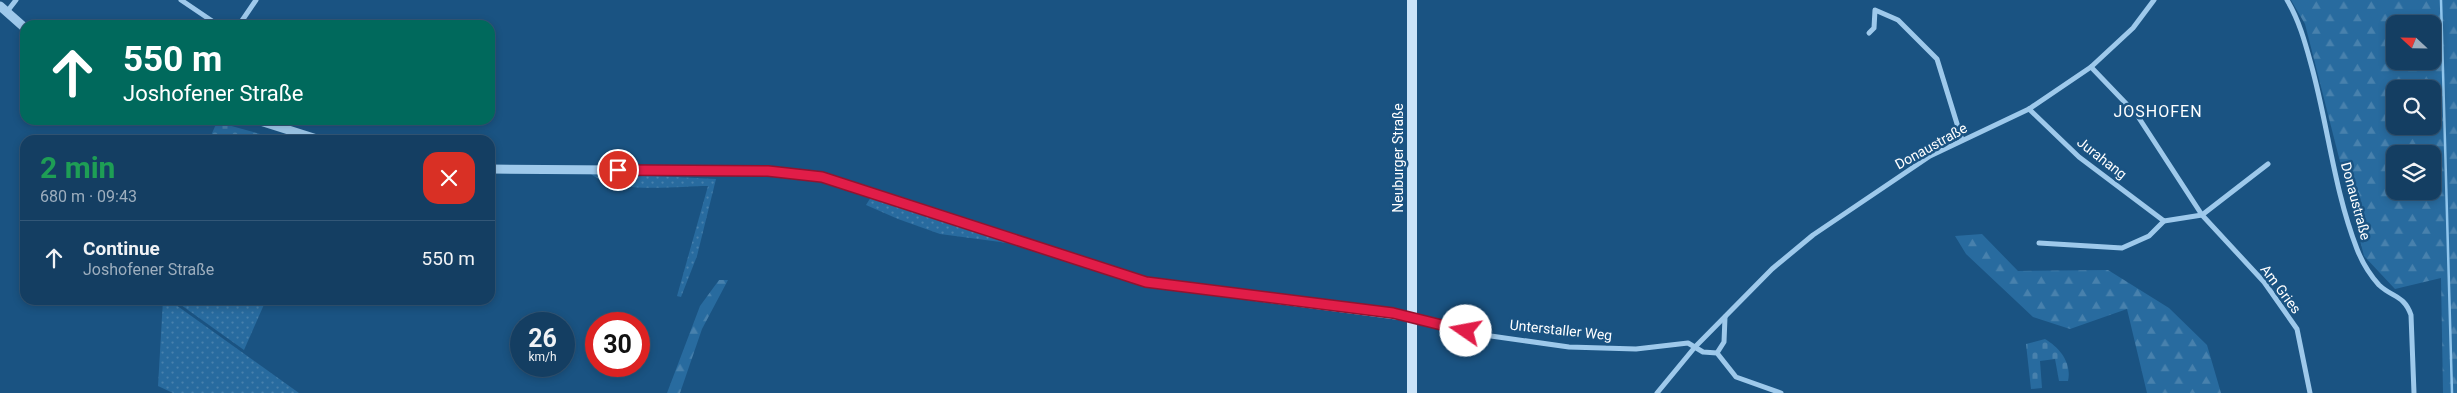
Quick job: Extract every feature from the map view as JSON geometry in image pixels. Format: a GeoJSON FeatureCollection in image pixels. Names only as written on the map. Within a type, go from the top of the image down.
{"type":"FeatureCollection","features":[{"type":"Feature","properties":{"kind":"main road","name":"Neuburger Straße"},"geometry":{"type":"LineString","coordinates":[[1412,0],[1412,393]]}},
{"type":"Feature","properties":{"kind":"street"},"geometry":{"type":"LineString","coordinates":[[16,0],[2,10],[20,24]]}},
{"type":"Feature","properties":{"kind":"street"},"geometry":{"type":"LineString","coordinates":[[181,0],[211,20]]}},
{"type":"Feature","properties":{"kind":"street"},"geometry":{"type":"LineString","coordinates":[[242,20],[256,0]]}},
{"type":"Feature","properties":{"kind":"street","name":"Donaustraße"},"geometry":{"type":"LineString","coordinates":[[1724,317],[1779,263],[1812,235],[1883,186],[1930,156],[2029,109],[2091,67],[2133,28],[2154,0]]}},
{"type":"Feature","properties":{"kind":"street","name":"Donaustraße"},"geometry":{"type":"LineString","coordinates":[[2287,0],[2302,32],[2323,108],[2339,187],[2357,250],[2366,268],[2380,286],[2407,303],[2409,309],[2414,393]]}},
{"type":"Feature","properties":{"kind":"street"},"geometry":{"type":"LineString","coordinates":[[1869,33],[1874,28],[1875,10],[1898,20],[1937,59],[1962,140]]}},
{"type":"Feature","properties":{"kind":"street","name":"Am Gries"},"geometry":{"type":"LineString","coordinates":[[2091,67],[2137,115],[2202,216],[2264,282],[2297,329],[2310,393]]}},
{"type":"Feature","properties":{"kind":"street","name":"Jurahang"},"geometry":{"type":"LineString","coordinates":[[2029,109],[2079,157],[2164,221]]}},
{"type":"Feature","properties":{"kind":"street"},"geometry":{"type":"LineString","coordinates":[[273,125],[304,135]]}},
{"type":"Feature","properties":{"kind":"street"},"geometry":{"type":"LineString","coordinates":[[2039,243],[2122,248],[2150,236],[2164,221],[2202,216],[2268,164]]}},
{"type":"Feature","properties":{"kind":"street","name":"Unterstaller Weg"},"geometry":{"type":"LineString","coordinates":[[495,169],[691,170],[784,173],[822,177],[1146,282],[1411,317],[1431,324],[1484,335],[1569,347],[1636,349],[1688,343],[1703,352],[1717,353]]}},
{"type":"Feature","properties":{"kind":"street"},"geometry":{"type":"LineString","coordinates":[[1657,393],[1695,347],[1724,317]]}},
{"type":"Feature","properties":{"kind":"street"},"geometry":{"type":"LineString","coordinates":[[1724,317],[1724,342],[1717,353],[1736,377],[1781,393]]}},
{"type":"Feature","properties":{"kind":"green space"},"geometry":{"type":"Polygon","coordinates":[[[2291,0],[2457,0],[2457,393],[2443,393],[2441,278],[2395,289],[2364,256],[2305,24],[2291,0]]]}},
{"type":"Feature","properties":{"kind":"green space"},"geometry":{"type":"Polygon","coordinates":[[[216,125],[228,125],[264,135],[211,135],[216,125]]]}},
{"type":"Feature","properties":{"kind":"green space"},"geometry":{"type":"Polygon","coordinates":[[[590,173],[716,179],[697,256],[681,297],[677,296],[708,186],[629,187],[600,180],[590,173]]]}},
{"type":"Feature","properties":{"kind":"green space"},"geometry":{"type":"Polygon","coordinates":[[[871,197],[1008,243],[940,234],[866,205],[871,197]]]}},
{"type":"Feature","properties":{"kind":"green space"},"geometry":{"type":"Polygon","coordinates":[[[1982,234],[2018,271],[2108,270],[2169,308],[2207,345],[2221,393],[2147,393],[2127,309],[2070,329],[2033,317],[1966,254],[1955,236],[1982,234]]]}},
{"type":"Feature","properties":{"kind":"green space"},"geometry":{"type":"Polygon","coordinates":[[[719,280],[728,280],[702,329],[680,393],[667,393],[700,306],[719,280]]]}},
{"type":"Feature","properties":{"kind":"green space"},"geometry":{"type":"Polygon","coordinates":[[[163,305],[176,305],[299,393],[173,393],[158,386],[163,305]]]}},
{"type":"Feature","properties":{"kind":"green space"},"geometry":{"type":"Polygon","coordinates":[[[181,305],[264,305],[244,350],[181,305]]]}},
{"type":"Feature","properties":{"kind":"green space"},"geometry":{"type":"Polygon","coordinates":[[[2045,339],[2060,351],[2064,357],[2069,374],[2068,381],[2059,381],[2055,359],[2040,361],[2042,388],[2031,389],[2026,344],[2045,339]]]}},
{"type":"Feature","properties":{"kind":"waterway"},"geometry":{"type":"LineString","coordinates":[[2441,0],[2452,393]]}},
{"type":"Feature","properties":{"kind":"district","name":"JOSHOFEN"},"geometry":{"type":"Point","coordinates":[2158,111]}},
{"type":"Feature","properties":{"kind":"route"},"geometry":{"type":"LineString","coordinates":[[618,170],[768,171],[822,177],[1146,282],[1259,298],[1393,313],[1431,324],[1466,331]]}}]}
